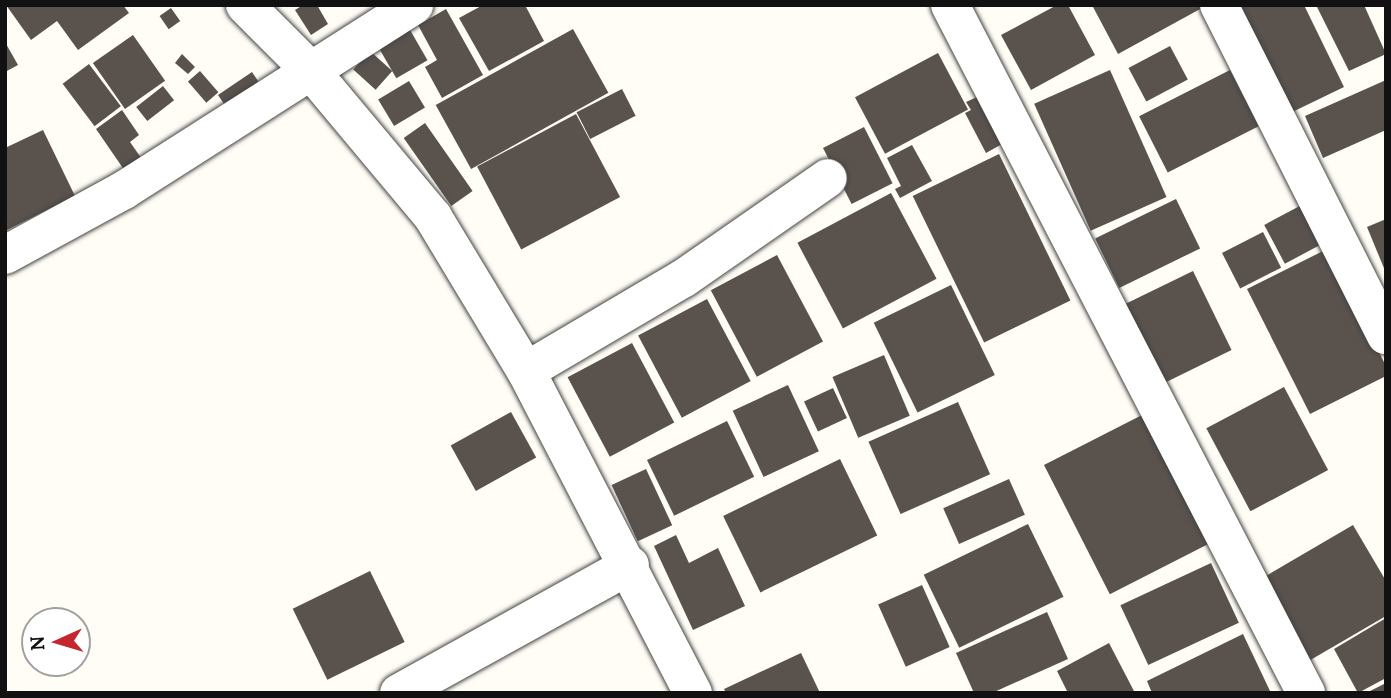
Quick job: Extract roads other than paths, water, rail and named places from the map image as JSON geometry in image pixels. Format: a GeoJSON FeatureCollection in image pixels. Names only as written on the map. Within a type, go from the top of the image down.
{"type":"FeatureCollection","features":[{"type":"Feature","properties":{"kind":"street"},"geometry":{"type":"LineString","coordinates":[[245,5],[311,71],[433,218],[526,371],[630,565],[694,693]]}},
{"type":"Feature","properties":{"kind":"street"},"geometry":{"type":"LineString","coordinates":[[5,255],[124,190],[414,5]]}},
{"type":"Feature","properties":{"kind":"street"},"geometry":{"type":"LineString","coordinates":[[950,5],[1306,693]]}},
{"type":"Feature","properties":{"kind":"street"},"geometry":{"type":"LineString","coordinates":[[1219,5],[1386,334]]}},
{"type":"Feature","properties":{"kind":"street"},"geometry":{"type":"LineString","coordinates":[[526,371],[684,278],[828,178]]}},
{"type":"Feature","properties":{"kind":"street"},"geometry":{"type":"LineString","coordinates":[[399,693],[630,565]]}}]}
